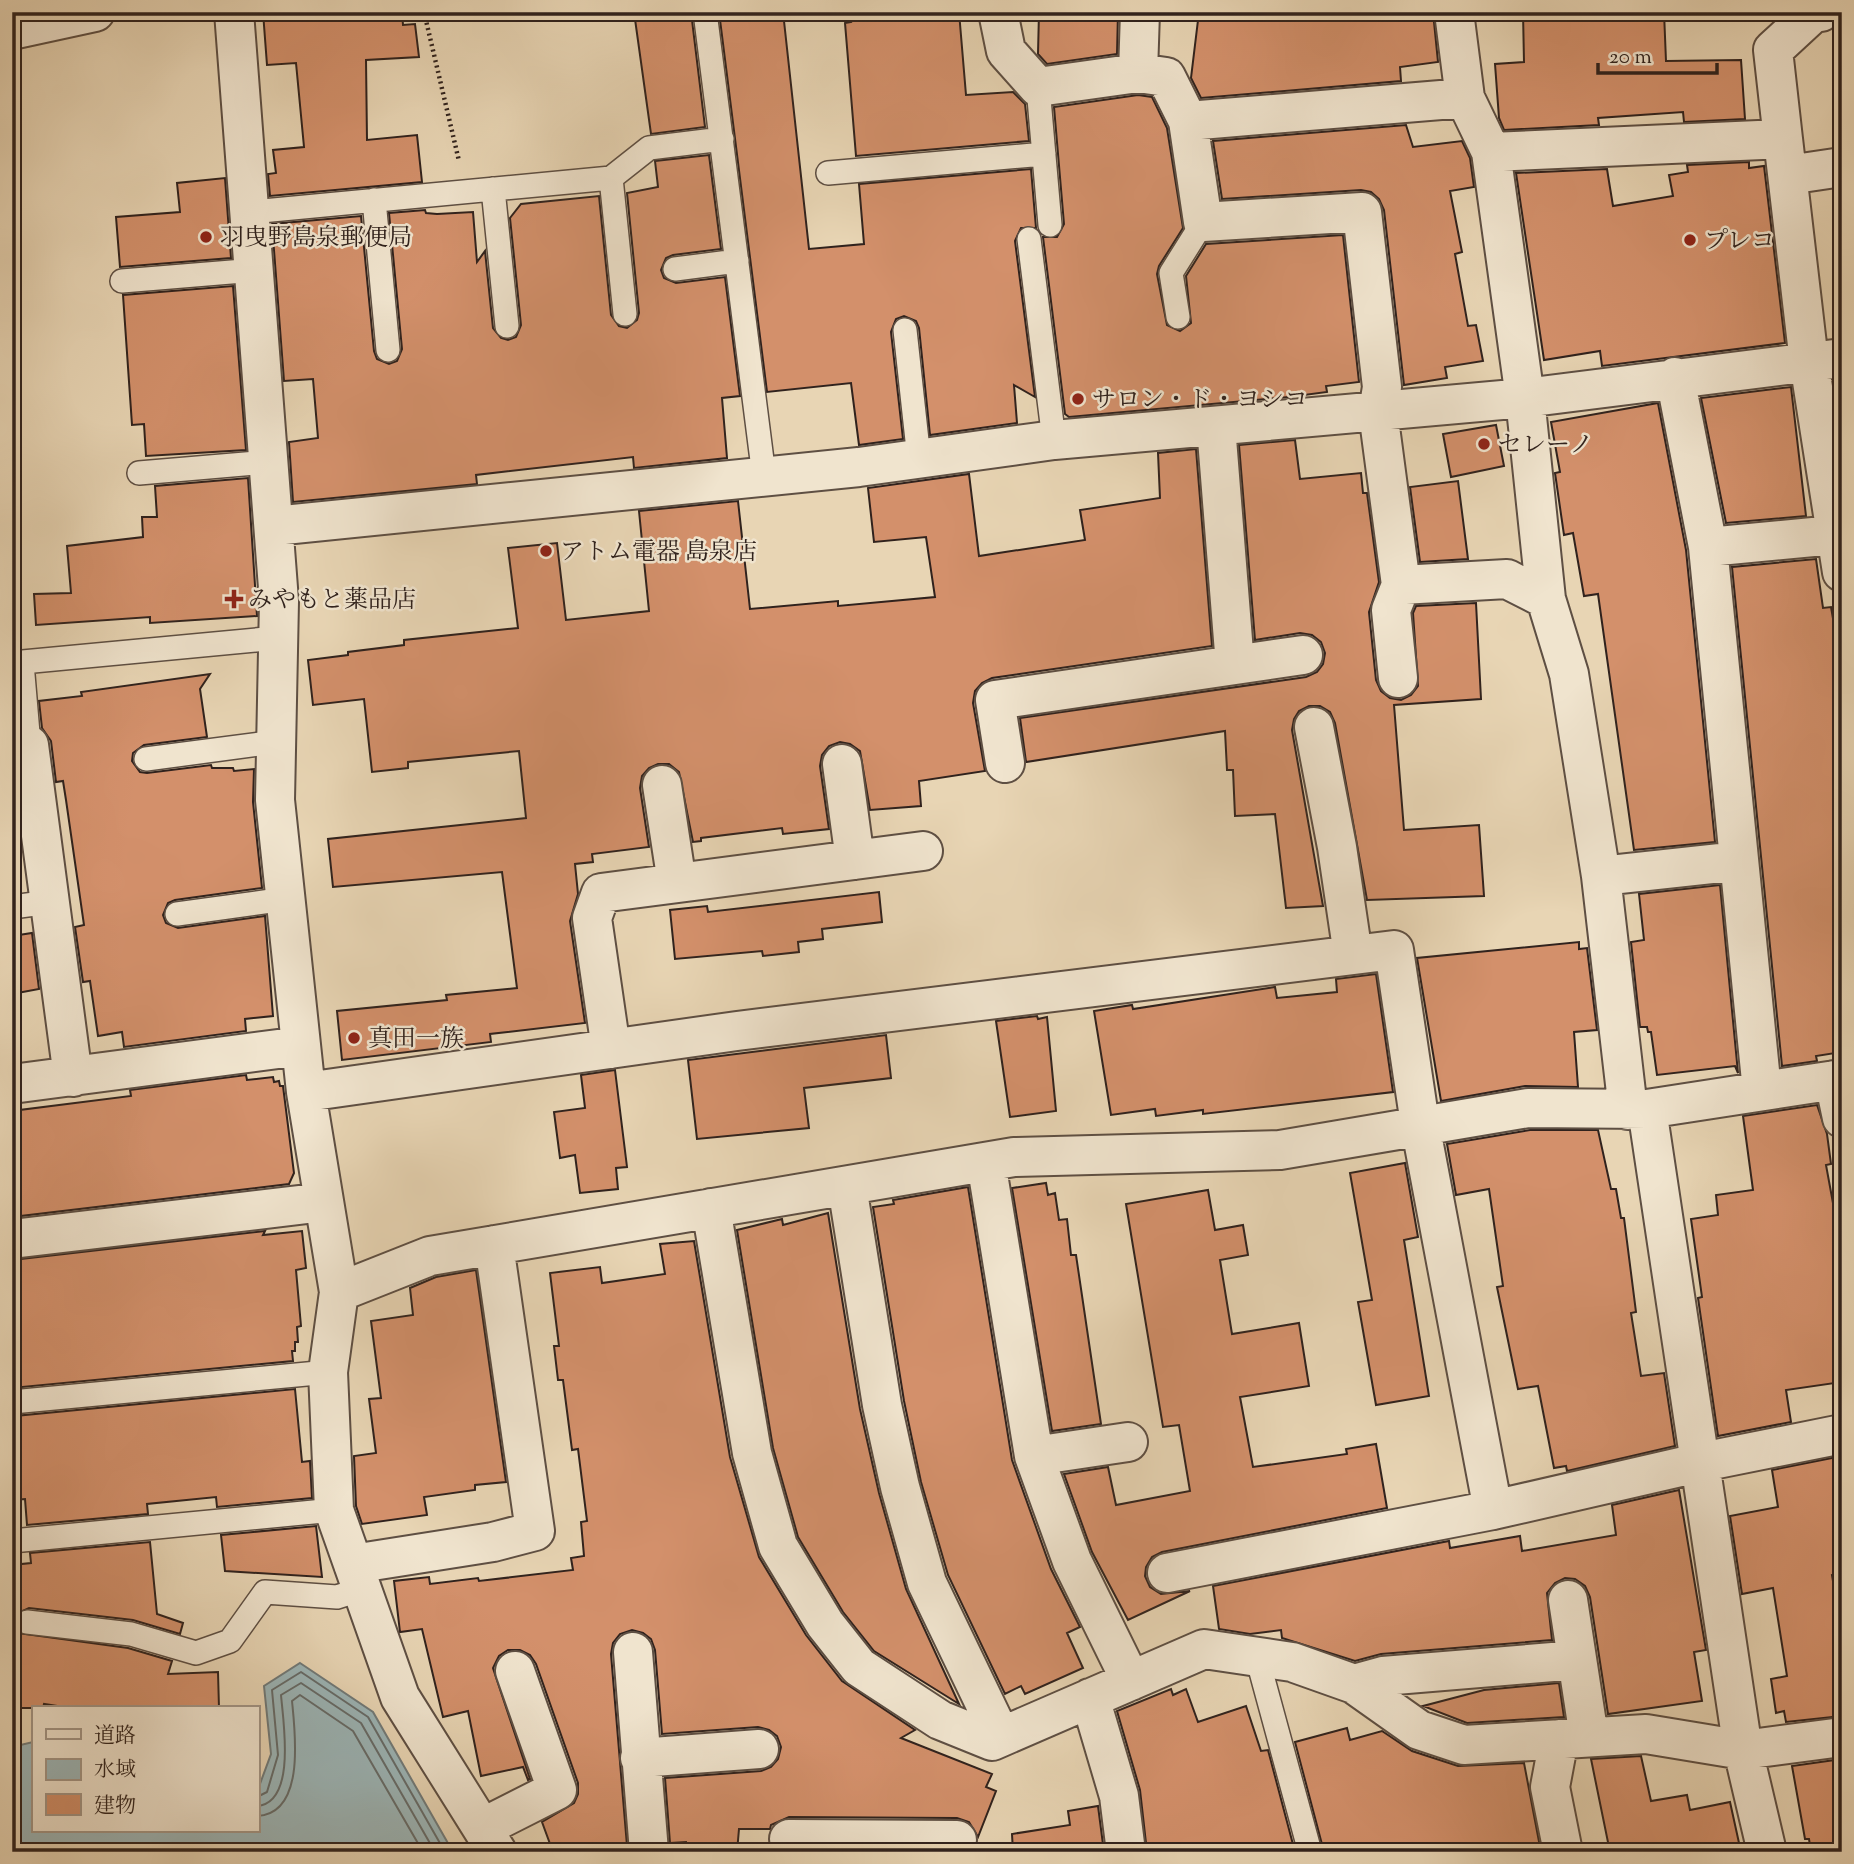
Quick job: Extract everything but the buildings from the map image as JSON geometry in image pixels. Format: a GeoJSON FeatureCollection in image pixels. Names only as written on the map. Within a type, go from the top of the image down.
{"type":"FeatureCollection","features":[{"type":"Feature","properties":{"kind":"street"},"geometry":{"type":"LineString","coordinates":[[12,30],[95,12]]}},
{"type":"Feature","properties":{"kind":"street"},"geometry":{"type":"LineString","coordinates":[[234,12],[256,270],[279,601],[276,638],[275,800],[306,1092],[339,1292],[328,1372],[334,1510],[400,1697],[489,1840],[557,1790],[515,1671]]}},
{"type":"Feature","properties":{"kind":"street"},"geometry":{"type":"LineString","coordinates":[[998,12],[1006,51],[1038,87],[1138,73],[1166,77],[1188,121],[1203,222],[1362,212],[1382,387],[1378,412],[1401,585],[1391,610],[1398,678]]}},
{"type":"Feature","properties":{"kind":"street"},"geometry":{"type":"LineString","coordinates":[[1138,73],[1140,12]]}},
{"type":"Feature","properties":{"kind":"street"},"geometry":{"type":"LineString","coordinates":[[1454,12],[1465,98],[1491,152],[1525,398],[1546,599],[1569,674],[1638,1109],[1702,1462],[1743,1750],[1767,1852]]}},
{"type":"Feature","properties":{"kind":"street"},"geometry":{"type":"LineString","coordinates":[[1821,12],[1812,13],[1773,50],[1786,157],[1826,360],[1834,535],[1842,572]]}},
{"type":"Feature","properties":{"kind":"street"},"geometry":{"type":"LineString","coordinates":[[1188,121],[1465,98]]}},
{"type":"Feature","properties":{"kind":"street"},"geometry":{"type":"LineString","coordinates":[[1491,152],[1786,157],[1842,167]]}},
{"type":"Feature","properties":{"kind":"street"},"geometry":{"type":"LineString","coordinates":[[274,526],[764,476],[1054,440],[1525,398],[1826,360]]}},
{"type":"Feature","properties":{"kind":"street"},"geometry":{"type":"LineString","coordinates":[[1675,377],[1708,547],[1762,1091]]}},
{"type":"Feature","properties":{"kind":"street"},"geometry":{"type":"LineString","coordinates":[[1216,426],[1235,665]]}},
{"type":"Feature","properties":{"kind":"street"},"geometry":{"type":"LineString","coordinates":[[1708,547],[1834,535]]}},
{"type":"Feature","properties":{"kind":"street"},"geometry":{"type":"LineString","coordinates":[[1401,585],[1507,579],[1546,599]]}},
{"type":"Feature","properties":{"kind":"street"},"geometry":{"type":"LineString","coordinates":[[1005,763],[995,700],[1303,655]]}},
{"type":"Feature","properties":{"kind":"street"},"geometry":{"type":"LineString","coordinates":[[1314,727],[1337,847],[1353,955]]}},
{"type":"Feature","properties":{"kind":"street"},"geometry":{"type":"LineString","coordinates":[[21,747],[50,902],[73,1077]]}},
{"type":"Feature","properties":{"kind":"street"},"geometry":{"type":"LineString","coordinates":[[842,764],[855,860]]}},
{"type":"Feature","properties":{"kind":"street"},"geometry":{"type":"LineString","coordinates":[[662,785],[677,883]]}},
{"type":"Feature","properties":{"kind":"street"},"geometry":{"type":"LineString","coordinates":[[611,1049],[592,918],[601,893],[923,851]]}},
{"type":"Feature","properties":{"kind":"street"},"geometry":{"type":"LineString","coordinates":[[1601,876],[1739,862]]}},
{"type":"Feature","properties":{"kind":"street"},"geometry":{"type":"LineString","coordinates":[[306,1092],[611,1049],[1394,950],[1420,1124],[1493,1510]]}},
{"type":"Feature","properties":{"kind":"street"},"geometry":{"type":"LineString","coordinates":[[12,1084],[301,1046]]}},
{"type":"Feature","properties":{"kind":"street"},"geometry":{"type":"LineString","coordinates":[[339,1292],[430,1256],[1014,1157],[1280,1150],[1420,1124],[1528,1108],[1638,1109],[1838,1080],[1842,1118]]}},
{"type":"Feature","properties":{"kind":"street"},"geometry":{"type":"LineString","coordinates":[[986,1162],[1034,1455],[1072,1561],[1131,1681]]}},
{"type":"Feature","properties":{"kind":"street"},"geometry":{"type":"LineString","coordinates":[[846,1186],[882,1405],[920,1559],[927,1583],[1001,1737]]}},
{"type":"Feature","properties":{"kind":"street"},"geometry":{"type":"LineString","coordinates":[[12,1239],[324,1202]]}},
{"type":"Feature","properties":{"kind":"street"},"geometry":{"type":"LineString","coordinates":[[711,1208],[752,1453],[778,1546],[825,1624],[859,1667],[940,1720],[992,1741],[1204,1649],[1292,1662],[1354,1684],[1419,1730],[1464,1745],[1646,1734],[1743,1750],[1842,1737]]}},
{"type":"Feature","properties":{"kind":"street"},"geometry":{"type":"LineString","coordinates":[[358,1576],[535,1531],[494,1245]]}},
{"type":"Feature","properties":{"kind":"street"},"geometry":{"type":"LineString","coordinates":[[1167,1573],[1493,1510],[1702,1462],[1842,1434]]}},
{"type":"Feature","properties":{"kind":"street"},"geometry":{"type":"LineString","coordinates":[[1034,1455],[1128,1442]]}},
{"type":"Feature","properties":{"kind":"street"},"geometry":{"type":"LineString","coordinates":[[1563,1852],[1550,1787],[1574,1738],[1577,1660],[1568,1600]]}},
{"type":"Feature","properties":{"kind":"street"},"geometry":{"type":"LineString","coordinates":[[634,1652],[649,1852]]}},
{"type":"Feature","properties":{"kind":"street"},"geometry":{"type":"LineString","coordinates":[[1354,1684],[1383,1676],[1577,1660]]}},
{"type":"Feature","properties":{"kind":"street"},"geometry":{"type":"LineString","coordinates":[[1090,1698],[1119,1796],[1126,1852]]}},
{"type":"Feature","properties":{"kind":"street"},"geometry":{"type":"LineString","coordinates":[[640,1758],[759,1749]]}},
{"type":"Feature","properties":{"kind":"street"},"geometry":{"type":"LineString","coordinates":[[789,1839],[864,1846],[957,1840]]}},
{"type":"Feature","properties":{"kind":"lane"},"geometry":{"type":"LineString","coordinates":[[705,12],[764,476]]}},
{"type":"Feature","properties":{"kind":"lane"},"geometry":{"type":"LineString","coordinates":[[1038,87],[1050,225]]}},
{"type":"Feature","properties":{"kind":"lane"},"geometry":{"type":"LineString","coordinates":[[251,212],[611,177],[649,148],[722,139]]}},
{"type":"Feature","properties":{"kind":"lane"},"geometry":{"type":"LineString","coordinates":[[828,173],[1044,154]]}},
{"type":"Feature","properties":{"kind":"lane"},"geometry":{"type":"LineString","coordinates":[[611,177],[625,314]]}},
{"type":"Feature","properties":{"kind":"lane"},"geometry":{"type":"LineString","coordinates":[[493,189],[507,326]]}},
{"type":"Feature","properties":{"kind":"lane"},"geometry":{"type":"LineString","coordinates":[[374,200],[388,350]]}},
{"type":"Feature","properties":{"kind":"lane"},"geometry":{"type":"LineString","coordinates":[[1178,317],[1171,273],[1203,222]]}},
{"type":"Feature","properties":{"kind":"lane"},"geometry":{"type":"LineString","coordinates":[[1029,239],[1054,440]]}},
{"type":"Feature","properties":{"kind":"lane"},"geometry":{"type":"LineString","coordinates":[[675,269],[737,261]]}},
{"type":"Feature","properties":{"kind":"lane"},"geometry":{"type":"LineString","coordinates":[[122,281],[256,270]]}},
{"type":"Feature","properties":{"kind":"lane"},"geometry":{"type":"LineString","coordinates":[[905,330],[919,458]]}},
{"type":"Feature","properties":{"kind":"lane"},"geometry":{"type":"LineString","coordinates":[[139,472],[268,462]]}},
{"type":"Feature","properties":{"kind":"lane"},"geometry":{"type":"LineString","coordinates":[[21,747],[17,663],[276,638]]}},
{"type":"Feature","properties":{"kind":"lane"},"geometry":{"type":"LineString","coordinates":[[146,759],[275,742]]}},
{"type":"Feature","properties":{"kind":"lane"},"geometry":{"type":"LineString","coordinates":[[177,914],[285,899]]}},
{"type":"Feature","properties":{"kind":"lane"},"geometry":{"type":"LineString","coordinates":[[12,907],[50,902]]}},
{"type":"Feature","properties":{"kind":"lane"},"geometry":{"type":"LineString","coordinates":[[12,1402],[328,1372]]}},
{"type":"Feature","properties":{"kind":"lane"},"geometry":{"type":"LineString","coordinates":[[12,1541],[334,1510]]}},
{"type":"Feature","properties":{"kind":"lane"},"geometry":{"type":"LineString","coordinates":[[27,1622],[131,1634],[196,1653],[230,1642],[265,1592],[337,1597],[358,1576]]}},
{"type":"Feature","properties":{"kind":"lane"},"geometry":{"type":"LineString","coordinates":[[1257,1657],[1310,1852]]}},
{"type":"Feature","properties":{"kind":"path"},"geometry":{"type":"LineString","coordinates":[[424,12],[466,191]]}},
{"type":"Feature","properties":{"kind":"water"},"geometry":{"type":"Polygon","coordinates":[[[300,1663],[373,1712],[453,1852],[96,1852],[68,1846],[12,1852],[12,1747],[32,1742],[32,1832],[259,1832],[259,1787],[271,1754],[264,1686],[300,1663]]]}},
{"type":"Feature","properties":{"kind":"place","name":"羽曳野島泉郵便局"},"geometry":{"type":"Point","coordinates":[206,237]}},
{"type":"Feature","properties":{"kind":"place","name":"プレコ"},"geometry":{"type":"Point","coordinates":[1690,240]}},
{"type":"Feature","properties":{"kind":"place","name":"サロン・ド・ヨシコ"},"geometry":{"type":"Point","coordinates":[1078,399]}},
{"type":"Feature","properties":{"kind":"place","name":"セレーノ"},"geometry":{"type":"Point","coordinates":[1484,444]}},
{"type":"Feature","properties":{"kind":"place","name":"アトム電器 島泉店"},"geometry":{"type":"Point","coordinates":[546,551]}},
{"type":"Feature","properties":{"kind":"place","name":"みやもと薬品店"},"geometry":{"type":"Point","coordinates":[234,599]}},
{"type":"Feature","properties":{"kind":"place","name":"真田一族"},"geometry":{"type":"Point","coordinates":[354,1038]}}]}
